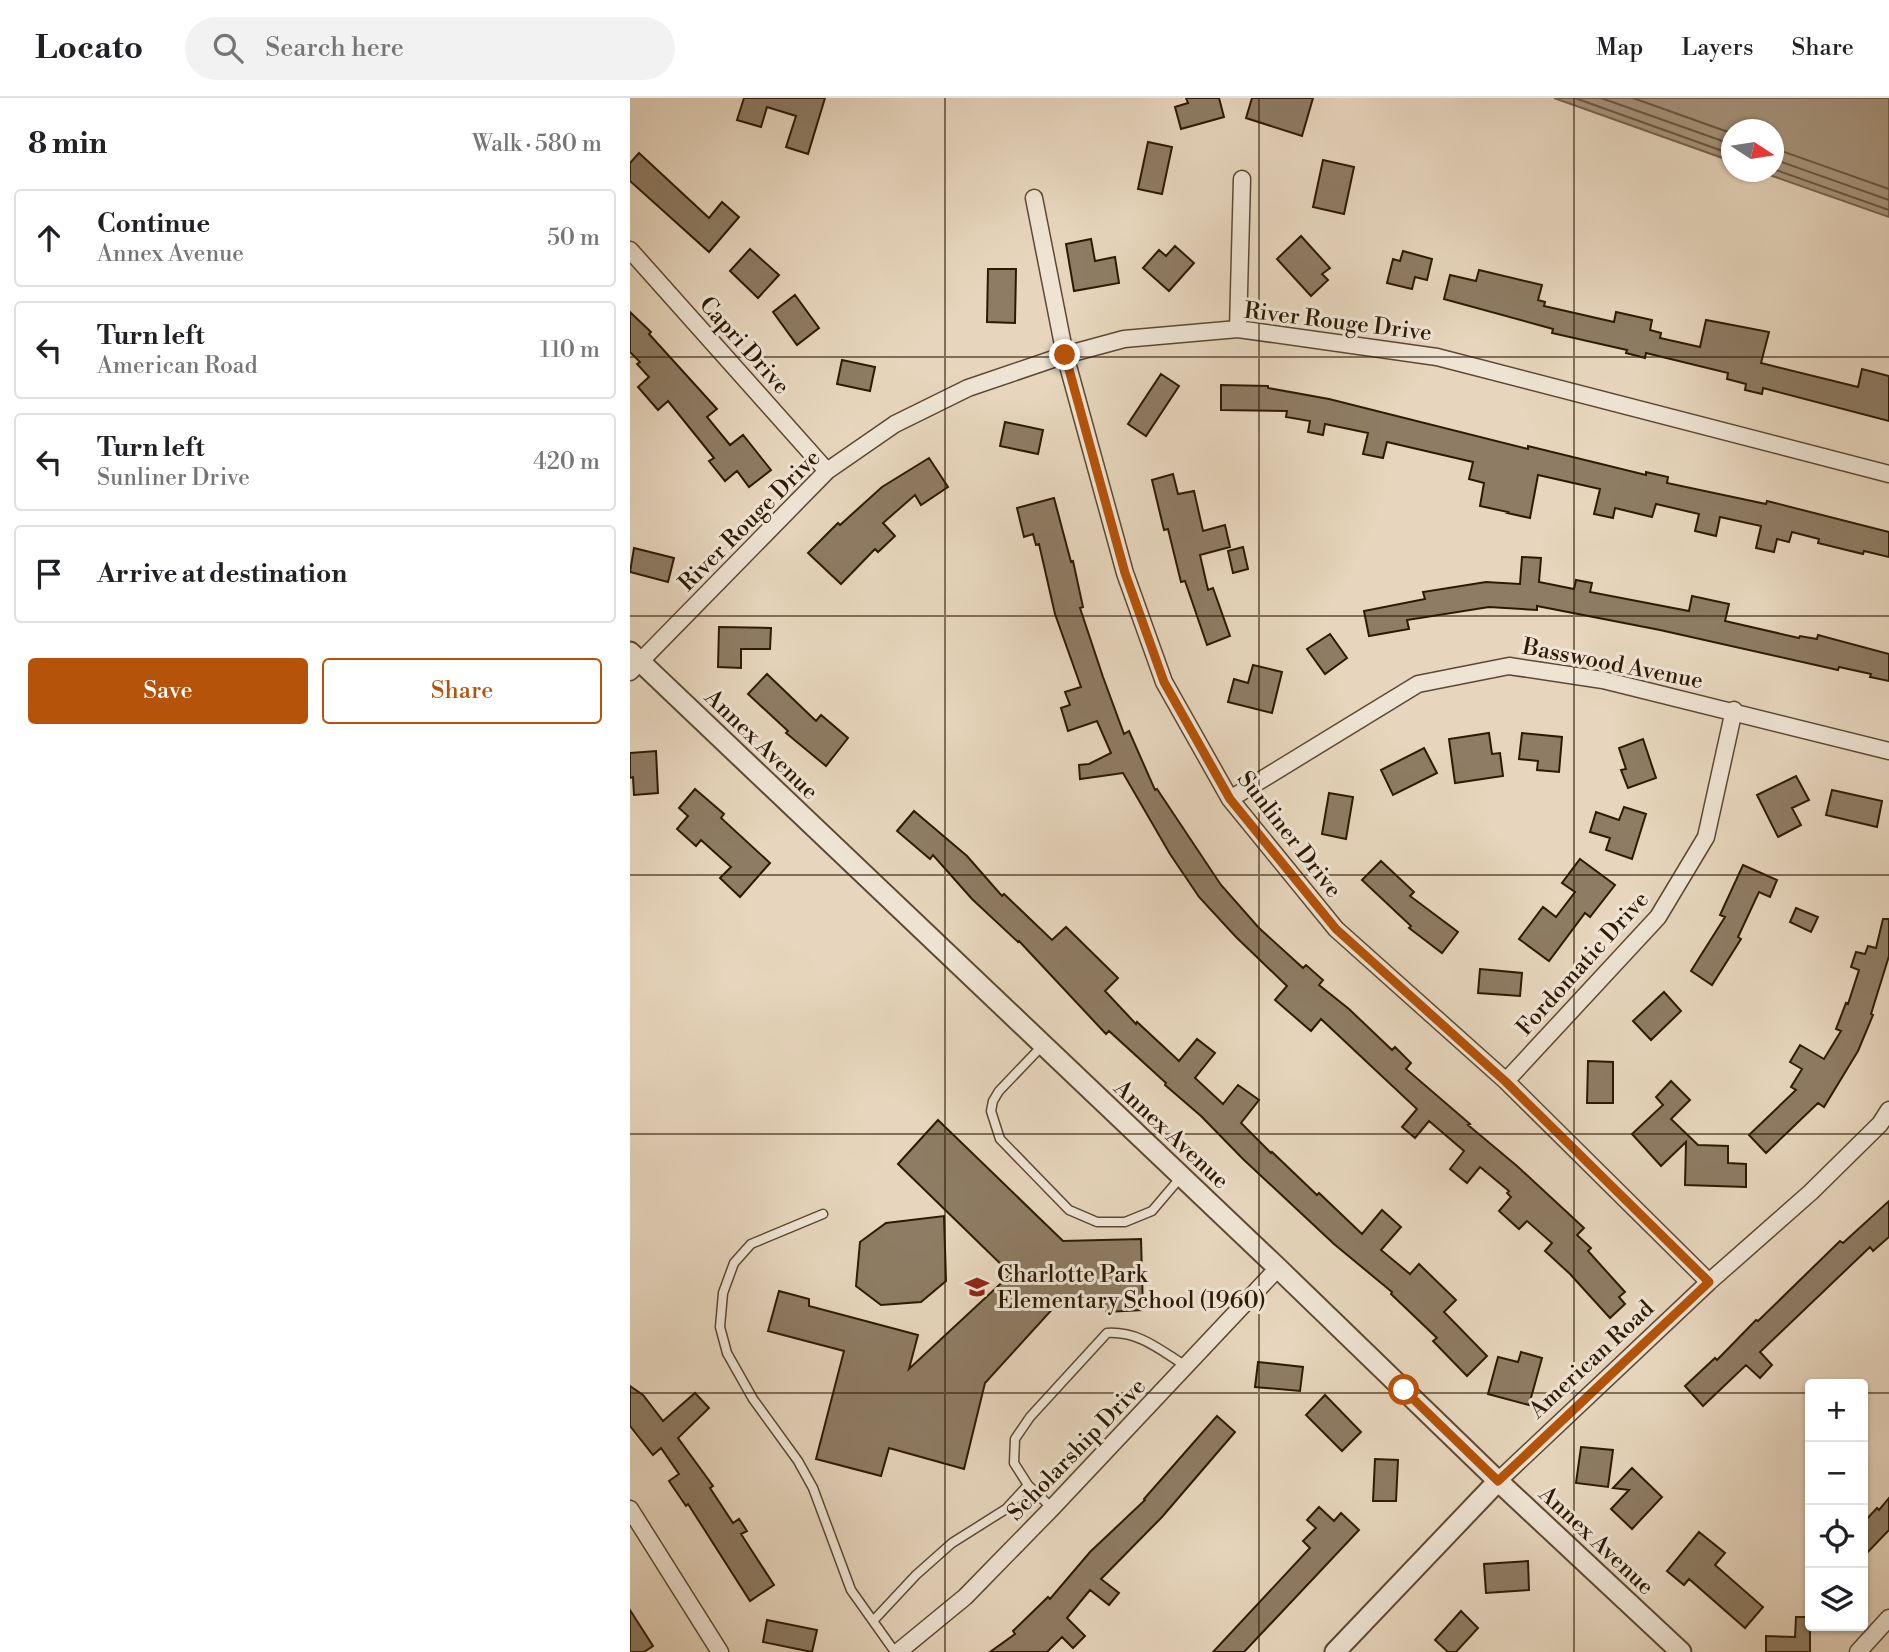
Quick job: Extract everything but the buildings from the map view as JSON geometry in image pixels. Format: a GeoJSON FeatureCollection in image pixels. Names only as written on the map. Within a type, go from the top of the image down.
{"type":"FeatureCollection","features":[{"type":"Feature","properties":{"kind":"street"},"geometry":{"type":"LineString","coordinates":[[1238,329],[1242,179]]}},
{"type":"Feature","properties":{"kind":"street","name":"Sunliner Drive"},"geometry":{"type":"LineString","coordinates":[[1034,198],[1065,355],[1125,573],[1164,682],[1230,799],[1336,929],[1506,1082],[1709,1282]]}},
{"type":"Feature","properties":{"kind":"street","name":"Capri Drive"},"geometry":{"type":"LineString","coordinates":[[630,250],[827,471]]}},
{"type":"Feature","properties":{"kind":"street","name":"River Rouge Drive"},"geometry":{"type":"LineString","coordinates":[[633,662],[827,471],[895,424],[968,388],[1065,355],[1124,339],[1238,329],[1437,356],[1889,474]]}},
{"type":"Feature","properties":{"kind":"street","name":"Annex Avenue"},"geometry":{"type":"LineString","coordinates":[[633,662],[1043,1045],[1498,1481],[1681,1652]]}},
{"type":"Feature","properties":{"kind":"street","name":"Basswood Avenue"},"geometry":{"type":"LineString","coordinates":[[1230,799],[1418,684],[1509,666],[1603,680],[1734,710],[1889,751]]}},
{"type":"Feature","properties":{"kind":"street","name":"Fordomatic Drive"},"geometry":{"type":"LineString","coordinates":[[1506,1082],[1658,917],[1706,837],[1734,710]]}},
{"type":"Feature","properties":{"kind":"street","name":"American Road"},"geometry":{"type":"LineString","coordinates":[[1335,1652],[1498,1481],[1709,1282],[1811,1192],[1880,1124],[1889,1110]]}},
{"type":"Feature","properties":{"kind":"street","name":"Scholarship Drive"},"geometry":{"type":"LineString","coordinates":[[896,1652],[965,1597],[1278,1268]]}},
{"type":"Feature","properties":{"kind":"street"},"geometry":{"type":"LineString","coordinates":[[630,1510],[720,1652]]}},
{"type":"Feature","properties":{"kind":"street"},"geometry":{"type":"LineString","coordinates":[[1858,1652],[1889,1618]]}},
{"type":"Feature","properties":{"kind":"lane"},"geometry":{"type":"LineString","coordinates":[[1043,1045],[999,1091],[991,1111],[1000,1139],[1069,1210],[1097,1222],[1125,1222],[1152,1211],[1181,1177]]}},
{"type":"Feature","properties":{"kind":"lane"},"geometry":{"type":"LineString","coordinates":[[823,1214],[751,1244],[734,1263],[723,1293],[720,1327],[727,1353],[753,1399],[798,1461],[813,1488],[851,1590],[896,1652]]}},
{"type":"Feature","properties":{"kind":"lane"},"geometry":{"type":"LineString","coordinates":[[1052,1508],[1028,1485],[1014,1462],[1015,1439],[1030,1417],[1107,1333],[1123,1332],[1138,1337],[1186,1366]]}},
{"type":"Feature","properties":{"kind":"lane"},"geometry":{"type":"LineString","coordinates":[[873,1621],[916,1575],[952,1543],[1006,1509],[1028,1485]]}},
{"type":"Feature","properties":{"kind":"water"},"geometry":{"type":"Polygon","coordinates":[[[1554,98],[1889,98],[1889,217],[1784,180],[1784,119],[1721,119],[1721,157],[1554,98]]]}},
{"type":"Feature","properties":{"kind":"place","name":"Charlotte Park Elementary School (1960)"},"geometry":{"type":"Point","coordinates":[977,1287]}},
{"type":"Feature","properties":{"kind":"route"},"geometry":{"type":"LineString","coordinates":[[1065,355],[1125,573],[1164,682],[1230,799],[1336,929],[1506,1082],[1709,1282],[1498,1481],[1404,1390]]}}]}
